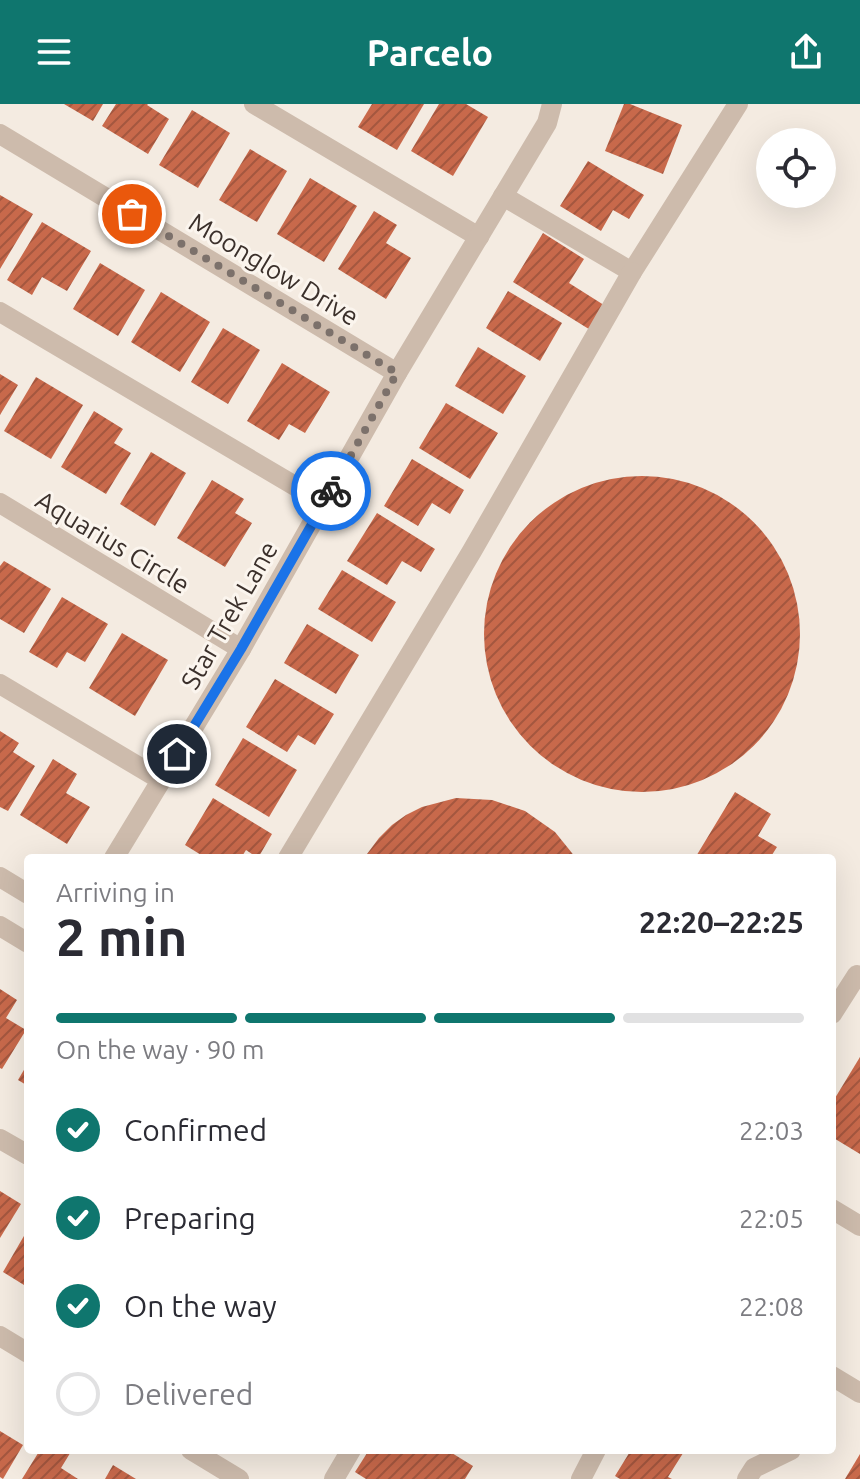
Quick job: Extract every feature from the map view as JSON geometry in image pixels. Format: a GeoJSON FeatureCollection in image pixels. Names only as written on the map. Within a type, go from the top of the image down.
{"type":"FeatureCollection","features":[{"type":"Feature","properties":{"kind":"street"},"geometry":{"type":"LineString","coordinates":[[254,104],[479,237]]}},
{"type":"Feature","properties":{"kind":"street","name":"Star Trek Lane"},"geometry":{"type":"LineString","coordinates":[[116,854],[241,649],[397,373],[547,123],[552,104]]}},
{"type":"Feature","properties":{"kind":"street"},"geometry":{"type":"LineString","coordinates":[[290,854],[472,551],[632,272],[738,104]]}},
{"type":"Feature","properties":{"kind":"street","name":"Moonglow Drive"},"geometry":{"type":"LineString","coordinates":[[0,134],[397,373]]}},
{"type":"Feature","properties":{"kind":"street"},"geometry":{"type":"LineString","coordinates":[[503,196],[632,272]]}},
{"type":"Feature","properties":{"kind":"street"},"geometry":{"type":"LineString","coordinates":[[0,312],[324,503]]}},
{"type":"Feature","properties":{"kind":"street","name":"Aquarius Circle"},"geometry":{"type":"LineString","coordinates":[[0,503],[241,649]]}},
{"type":"Feature","properties":{"kind":"street"},"geometry":{"type":"LineString","coordinates":[[0,684],[161,780]]}},
{"type":"Feature","properties":{"kind":"street"},"geometry":{"type":"LineString","coordinates":[[0,877],[24,892]]}},
{"type":"Feature","properties":{"kind":"street"},"geometry":{"type":"LineString","coordinates":[[0,926],[24,941]]}},
{"type":"Feature","properties":{"kind":"street"},"geometry":{"type":"LineString","coordinates":[[836,1008],[859,974]]}},
{"type":"Feature","properties":{"kind":"street"},"geometry":{"type":"LineString","coordinates":[[0,1139],[24,1153]]}},
{"type":"Feature","properties":{"kind":"street"},"geometry":{"type":"LineString","coordinates":[[836,1211],[860,1226]]}},
{"type":"Feature","properties":{"kind":"street"},"geometry":{"type":"LineString","coordinates":[[0,1336],[24,1351]]}},
{"type":"Feature","properties":{"kind":"street"},"geometry":{"type":"LineString","coordinates":[[836,1378],[860,1393]]}},
{"type":"Feature","properties":{"kind":"street"},"geometry":{"type":"LineString","coordinates":[[198,1454],[239,1479]]}},
{"type":"Feature","properties":{"kind":"street"},"geometry":{"type":"LineString","coordinates":[[334,1479],[349,1454]]}},
{"type":"Feature","properties":{"kind":"street"},"geometry":{"type":"LineString","coordinates":[[581,1479],[594,1454]]}},
{"type":"Feature","properties":{"kind":"street"},"geometry":{"type":"LineString","coordinates":[[747,1479],[754,1468],[783,1454]]}},
{"type":"Feature","properties":{"kind":"building"},"geometry":{"type":"Polygon","coordinates":[[[64,104],[103,104],[93,121],[64,104]]]}},
{"type":"Feature","properties":{"kind":"building"},"geometry":{"type":"Polygon","coordinates":[[[116,104],[148,104],[169,119],[148,154],[102,126],[116,104]]]}},
{"type":"Feature","properties":{"kind":"building"},"geometry":{"type":"Polygon","coordinates":[[[372,104],[424,104],[397,150],[358,127],[372,104]]]}},
{"type":"Feature","properties":{"kind":"building"},"geometry":{"type":"Polygon","coordinates":[[[439,104],[466,104],[488,117],[453,176],[411,151],[439,104]]]}},
{"type":"Feature","properties":{"kind":"building"},"geometry":{"type":"Polygon","coordinates":[[[624,104],[682,125],[663,174],[605,151],[624,104]]]}},
{"type":"Feature","properties":{"kind":"building"},"geometry":{"type":"Polygon","coordinates":[[[192,110],[230,133],[198,188],[159,165],[192,110]]]}},
{"type":"Feature","properties":{"kind":"building"},"geometry":{"type":"Polygon","coordinates":[[[250,149],[287,171],[257,222],[219,200],[250,149]]]}},
{"type":"Feature","properties":{"kind":"building"},"geometry":{"type":"Polygon","coordinates":[[[588,161],[644,195],[629,219],[613,210],[601,231],[560,206],[588,161]]]}},
{"type":"Feature","properties":{"kind":"building"},"geometry":{"type":"Polygon","coordinates":[[[310,178],[357,206],[324,262],[277,234],[310,178]]]}},
{"type":"Feature","properties":{"kind":"building"},"geometry":{"type":"Polygon","coordinates":[[[0,195],[33,214],[0,269],[0,195]]]}},
{"type":"Feature","properties":{"kind":"building"},"geometry":{"type":"Polygon","coordinates":[[[374,211],[397,225],[386,243],[411,258],[386,299],[338,269],[374,211]]]}},
{"type":"Feature","properties":{"kind":"building"},"geometry":{"type":"Polygon","coordinates":[[[42,222],[91,251],[67,291],[42,277],[32,295],[7,280],[42,222]]]}},
{"type":"Feature","properties":{"kind":"building"},"geometry":{"type":"Polygon","coordinates":[[[543,233],[584,259],[569,283],[607,307],[592,331],[513,282],[543,233]]]}},
{"type":"Feature","properties":{"kind":"building"},"geometry":{"type":"Polygon","coordinates":[[[100,263],[145,290],[118,336],[73,309],[100,263]]]}},
{"type":"Feature","properties":{"kind":"building"},"geometry":{"type":"Polygon","coordinates":[[[508,291],[562,323],[540,361],[486,328],[508,291]]]}},
{"type":"Feature","properties":{"kind":"building"},"geometry":{"type":"Polygon","coordinates":[[[161,292],[210,322],[180,372],[131,342],[161,292]]]}},
{"type":"Feature","properties":{"kind":"building"},"geometry":{"type":"Polygon","coordinates":[[[223,328],[260,350],[228,404],[191,382],[223,328]]]}},
{"type":"Feature","properties":{"kind":"building"},"geometry":{"type":"Polygon","coordinates":[[[478,347],[526,376],[503,414],[455,386],[478,347]]]}},
{"type":"Feature","properties":{"kind":"building"},"geometry":{"type":"Polygon","coordinates":[[[282,363],[330,392],[305,433],[289,424],[279,440],[247,421],[282,363]]]}},
{"type":"Feature","properties":{"kind":"building"},"geometry":{"type":"Polygon","coordinates":[[[0,374],[18,385],[0,415],[0,374]]]}},
{"type":"Feature","properties":{"kind":"building"},"geometry":{"type":"Polygon","coordinates":[[[36,377],[83,405],[51,459],[4,431],[36,377]]]}},
{"type":"Feature","properties":{"kind":"building"},"geometry":{"type":"Polygon","coordinates":[[[446,403],[498,433],[470,479],[419,448],[446,403]]]}},
{"type":"Feature","properties":{"kind":"building"},"geometry":{"type":"Polygon","coordinates":[[[94,411],[123,429],[114,443],[131,453],[106,494],[61,467],[94,411]]]}},
{"type":"Feature","properties":{"kind":"building"},"geometry":{"type":"Polygon","coordinates":[[[151,452],[186,473],[155,526],[120,504],[151,452]]]}},
{"type":"Feature","properties":{"kind":"building"},"geometry":{"type":"Polygon","coordinates":[[[412,459],[464,490],[450,514],[432,503],[418,526],[384,506],[412,459]]]}},
{"type":"Feature","properties":{"kind":"building"},"geometry":{"type":"Polygon","coordinates":[[[626,476],[658,476],[688,482],[717,494],[754,522],[774,546],[788,573],[800,618],[800,650],[788,695],[774,722],[754,746],[717,774],[688,786],[658,792],[626,792],[596,786],[567,774],[530,746],[510,722],[490,680],[484,650],[484,618],[490,588],[502,559],[530,522],[554,502],[596,482],[626,476]]]}},
{"type":"Feature","properties":{"kind":"building"},"geometry":{"type":"Polygon","coordinates":[[[212,480],[244,499],[235,513],[252,523],[225,567],[177,538],[212,480]]]}},
{"type":"Feature","properties":{"kind":"building"},"geometry":{"type":"Polygon","coordinates":[[[377,513],[435,549],[421,572],[402,561],[387,585],[347,561],[377,513]]]}},
{"type":"Feature","properties":{"kind":"building"},"geometry":{"type":"Polygon","coordinates":[[[4,561],[51,589],[24,633],[0,619],[0,566],[4,561]]]}},
{"type":"Feature","properties":{"kind":"building"},"geometry":{"type":"Polygon","coordinates":[[[342,570],[396,602],[372,642],[318,609],[342,570]]]}},
{"type":"Feature","properties":{"kind":"building"},"geometry":{"type":"Polygon","coordinates":[[[62,597],[108,624],[85,662],[67,652],[57,668],[29,652],[62,597]]]}},
{"type":"Feature","properties":{"kind":"building"},"geometry":{"type":"Polygon","coordinates":[[[307,624],[359,655],[336,694],[284,663],[307,624]]]}},
{"type":"Feature","properties":{"kind":"building"},"geometry":{"type":"Polygon","coordinates":[[[122,633],[168,660],[135,716],[89,688],[122,633]]]}},
{"type":"Feature","properties":{"kind":"building"},"geometry":{"type":"Polygon","coordinates":[[[275,679],[334,714],[315,745],[298,735],[287,752],[246,727],[275,679]]]}},
{"type":"Feature","properties":{"kind":"building"},"geometry":{"type":"Polygon","coordinates":[[[0,731],[19,743],[13,752],[35,766],[8,811],[0,807],[0,731]]]}},
{"type":"Feature","properties":{"kind":"building"},"geometry":{"type":"Polygon","coordinates":[[[243,738],[297,770],[269,817],[215,785],[243,738]]]}},
{"type":"Feature","properties":{"kind":"building"},"geometry":{"type":"Polygon","coordinates":[[[53,759],[77,774],[66,793],[90,807],[67,844],[20,815],[53,759]]]}},
{"type":"Feature","properties":{"kind":"building"},"geometry":{"type":"Polygon","coordinates":[[[735,792],[771,814],[758,836],[777,847],[773,854],[697,854],[735,792]]]}},
{"type":"Feature","properties":{"kind":"building"},"geometry":{"type":"Polygon","coordinates":[[[213,798],[272,834],[260,854],[246,850],[244,854],[200,854],[185,845],[213,798]]]}},
{"type":"Feature","properties":{"kind":"building"},"geometry":{"type":"Polygon","coordinates":[[[456,798],[492,800],[525,811],[555,832],[573,854],[367,854],[392,825],[422,807],[456,798]]]}},
{"type":"Feature","properties":{"kind":"building"},"geometry":{"type":"Polygon","coordinates":[[[0,989],[17,1000],[6,1018],[24,1029],[24,1033],[0,1068],[0,989]]]}},
{"type":"Feature","properties":{"kind":"building"},"geometry":{"type":"Polygon","coordinates":[[[860,1057],[860,1154],[836,1139],[836,1096],[860,1057]]]}},
{"type":"Feature","properties":{"kind":"building"},"geometry":{"type":"Polygon","coordinates":[[[24,1070],[24,1084],[18,1080],[24,1070]]]}},
{"type":"Feature","properties":{"kind":"building"},"geometry":{"type":"Polygon","coordinates":[[[0,1191],[21,1204],[0,1238],[0,1191]]]}},
{"type":"Feature","properties":{"kind":"building"},"geometry":{"type":"Polygon","coordinates":[[[24,1236],[24,1285],[3,1272],[24,1236]]]}},
{"type":"Feature","properties":{"kind":"building"},"geometry":{"type":"Polygon","coordinates":[[[0,1431],[23,1445],[3,1479],[0,1477],[0,1431]]]}},
{"type":"Feature","properties":{"kind":"building"},"geometry":{"type":"Polygon","coordinates":[[[38,1454],[70,1454],[61,1468],[78,1479],[22,1479],[38,1454]]]}},
{"type":"Feature","properties":{"kind":"building"},"geometry":{"type":"Polygon","coordinates":[[[366,1454],[454,1454],[473,1466],[465,1479],[366,1479],[355,1472],[366,1454]]]}},
{"type":"Feature","properties":{"kind":"building"},"geometry":{"type":"Polygon","coordinates":[[[629,1454],[682,1454],[668,1477],[672,1479],[620,1479],[615,1476],[629,1454]]]}},
{"type":"Feature","properties":{"kind":"building"},"geometry":{"type":"Polygon","coordinates":[[[860,1454],[860,1479],[845,1479],[860,1454]]]}},
{"type":"Feature","properties":{"kind":"building"},"geometry":{"type":"Polygon","coordinates":[[[113,1465],[136,1479],[105,1479],[113,1465]]]}},
{"type":"Feature","properties":{"kind":"way so far"},"geometry":{"type":"LineString","coordinates":[[132,214],[397,373],[331,491]]}},
{"type":"Feature","properties":{"kind":"route"},"geometry":{"type":"LineString","coordinates":[[177,754],[331,491]]}}]}
